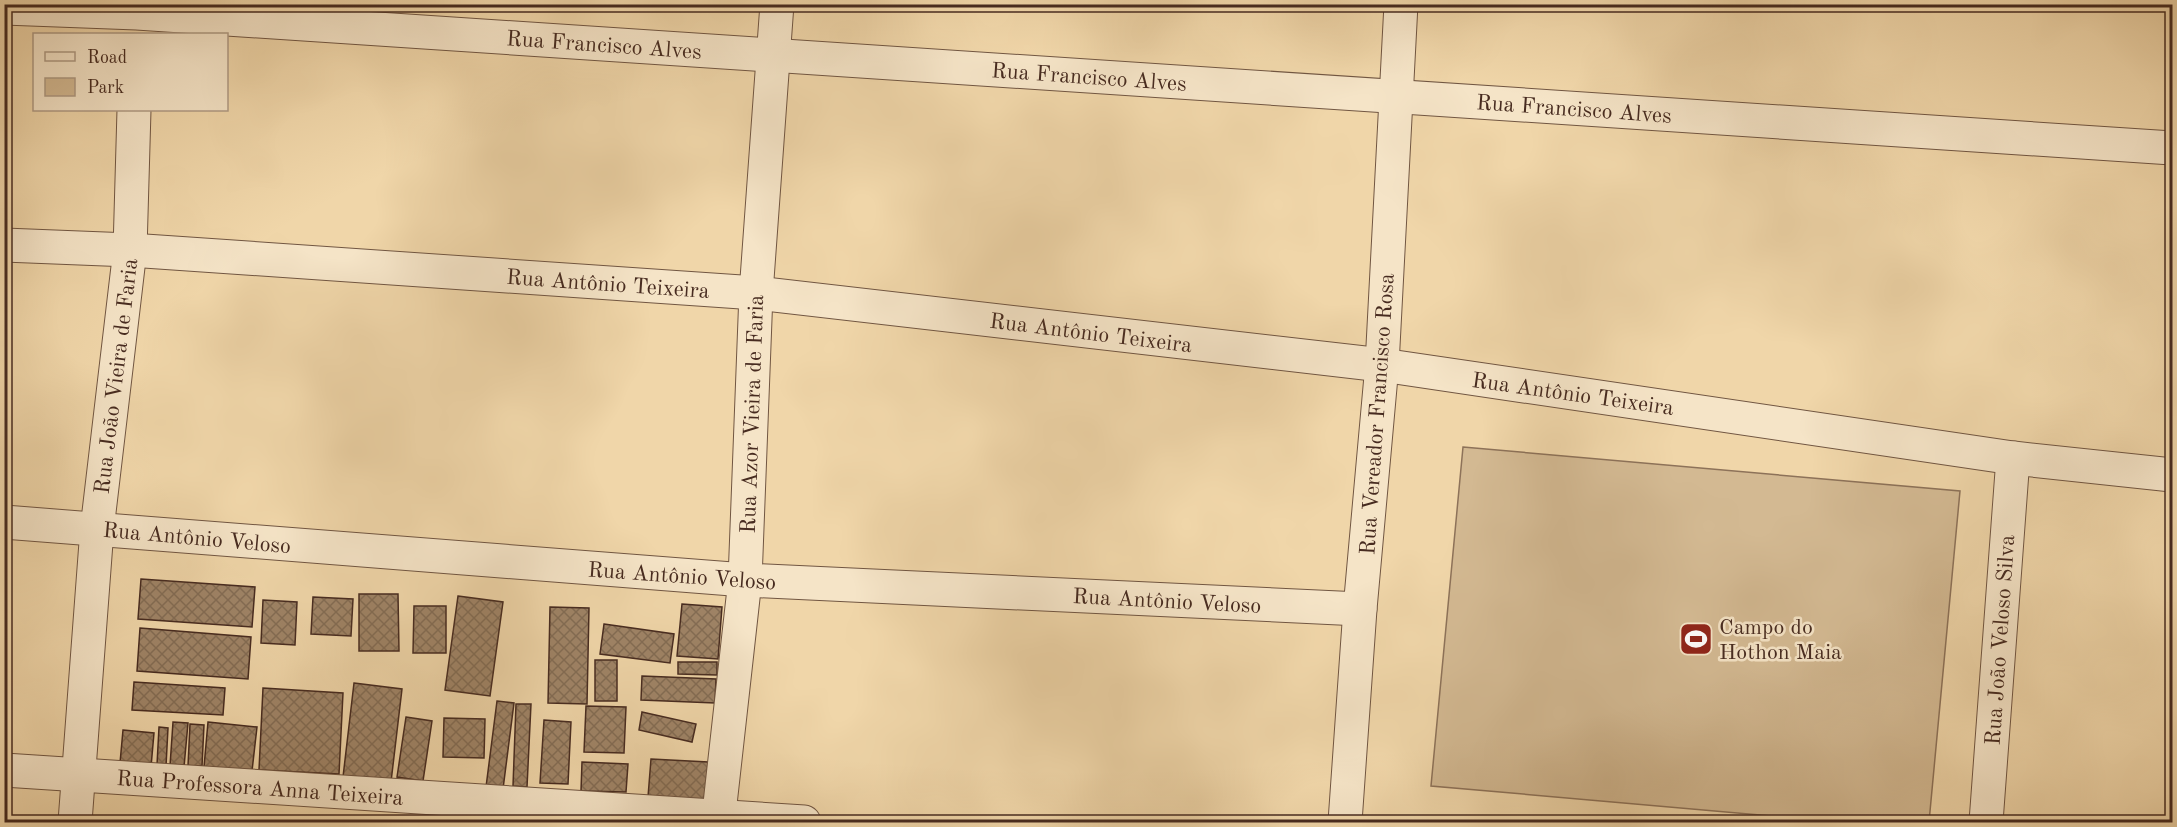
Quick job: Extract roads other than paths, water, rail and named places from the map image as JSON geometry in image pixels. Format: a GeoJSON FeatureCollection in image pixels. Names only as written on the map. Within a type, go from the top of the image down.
{"type":"FeatureCollection","features":[{"type":"Feature","properties":{"kind":"street","name":"Rua Azor Vieira de Faria"},"geometry":{"type":"LineString","coordinates":[[718,820],[745,580],[756,293],[777,4]]}},
{"type":"Feature","properties":{"kind":"street","name":"Rua Vereador Francisco Rosa"},"geometry":{"type":"LineString","coordinates":[[1346,822],[1360,609],[1382,365],[1401,4]]}},
{"type":"Feature","properties":{"kind":"street","name":"Rua Francisco Alves"},"geometry":{"type":"LineString","coordinates":[[4,8],[773,55],[2172,148]]}},
{"type":"Feature","properties":{"kind":"street","name":"Rua João Vieira de Faria"},"geometry":{"type":"LineString","coordinates":[[75,822],[97,529],[130,250],[134,111]]}},
{"type":"Feature","properties":{"kind":"street","name":"Rua Antônio Teixeira"},"geometry":{"type":"LineString","coordinates":[[4,245],[130,250],[756,293],[1382,365],[2013,458],[2172,476]]}},
{"type":"Feature","properties":{"kind":"street","name":"Rua João Veloso Silva"},"geometry":{"type":"LineString","coordinates":[[1986,822],[2013,458]]}},
{"type":"Feature","properties":{"kind":"street","name":"Rua Antônio Veloso"},"geometry":{"type":"LineString","coordinates":[[4,522],[745,580],[1360,609]]}},
{"type":"Feature","properties":{"kind":"street","name":"Rua Professora Anna Teixeira"},"geometry":{"type":"LineString","coordinates":[[4,770],[718,820],[804,822]]}},
{"type":"Feature","properties":{"kind":"place","name":"Campo do Hothon Maia"},"geometry":{"type":"Point","coordinates":[1696,639]}}]}
